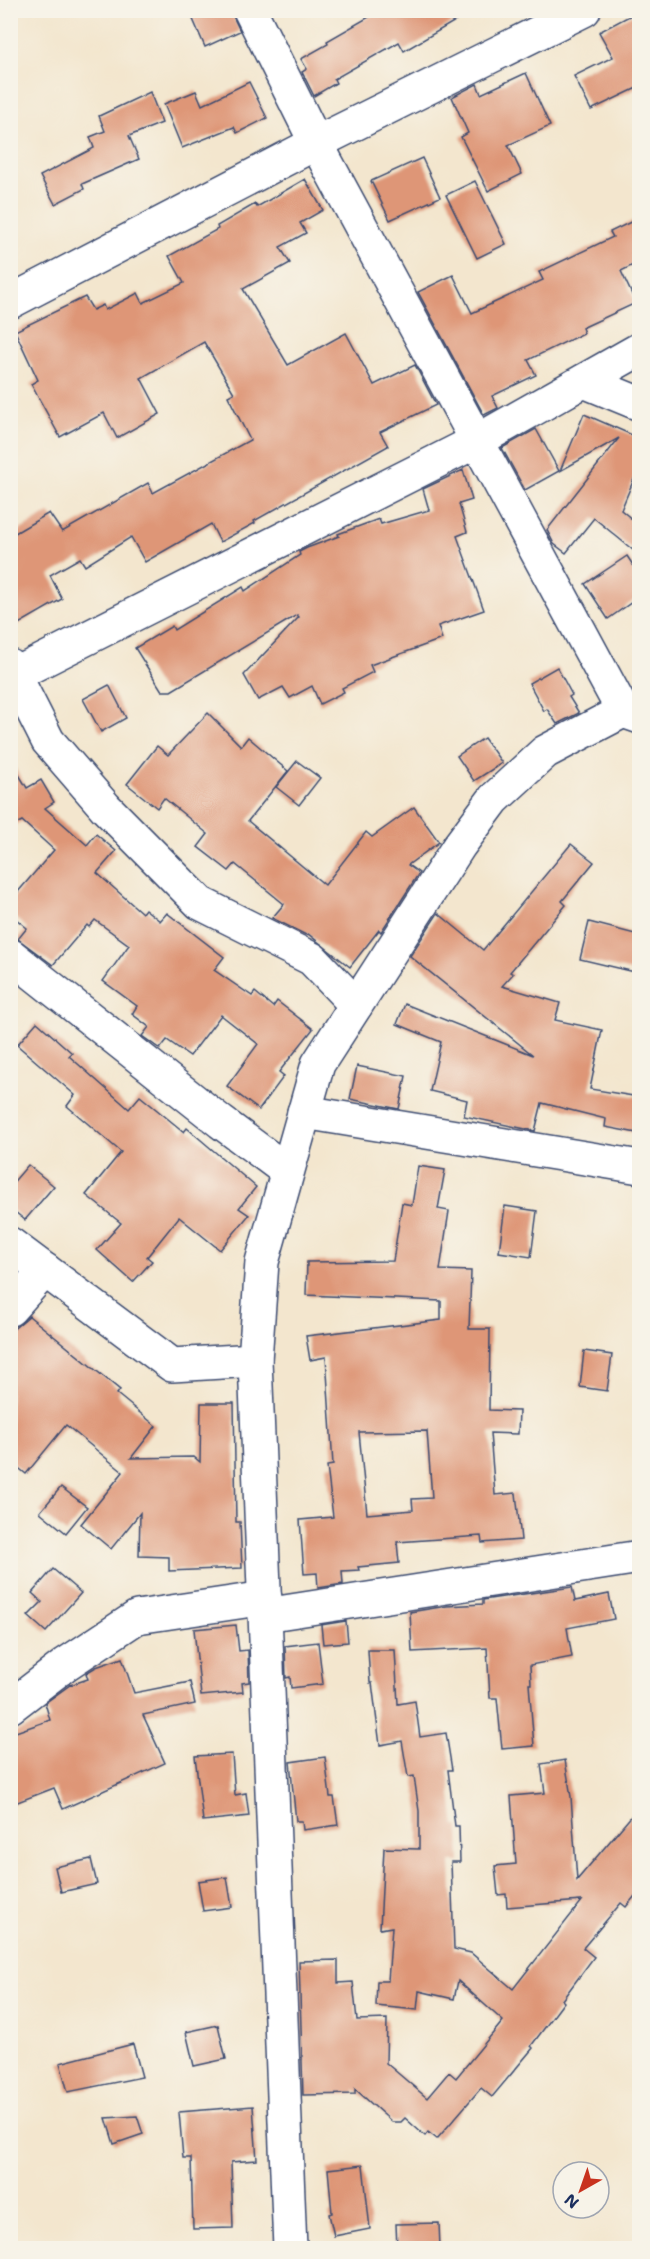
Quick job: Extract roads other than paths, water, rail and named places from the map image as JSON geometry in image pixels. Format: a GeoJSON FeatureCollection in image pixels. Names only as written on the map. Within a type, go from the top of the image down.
{"type":"FeatureCollection","features":[{"type":"Feature","properties":{"kind":"street"},"geometry":{"type":"LineString","coordinates":[[250,10],[316,143],[477,441],[631,714],[545,752],[494,799],[459,846],[318,1064],[262,1262],[255,1360],[290,2248]]}},
{"type":"Feature","properties":{"kind":"street"},"geometry":{"type":"LineString","coordinates":[[10,302],[316,143],[584,10]]}},
{"type":"Feature","properties":{"kind":"street"},"geometry":{"type":"LineString","coordinates":[[356,1005],[312,959],[200,903],[106,808],[48,741],[12,672],[477,441],[639,349]]}},
{"type":"Feature","properties":{"kind":"street"},"geometry":{"type":"LineString","coordinates":[[584,381],[639,404]]}},
{"type":"Feature","properties":{"kind":"street"},"geometry":{"type":"LineString","coordinates":[[10,955],[221,1122],[287,1171]]}},
{"type":"Feature","properties":{"kind":"street"},"geometry":{"type":"LineString","coordinates":[[304,1112],[639,1167]]}},
{"type":"Feature","properties":{"kind":"street"},"geometry":{"type":"LineString","coordinates":[[10,1244],[172,1365],[255,1360]]}},
{"type":"Feature","properties":{"kind":"street"},"geometry":{"type":"LineString","coordinates":[[10,1309],[45,1270]]}},
{"type":"Feature","properties":{"kind":"street"},"geometry":{"type":"LineString","coordinates":[[10,1707],[66,1664],[137,1617],[265,1607],[639,1557]]}}]}
